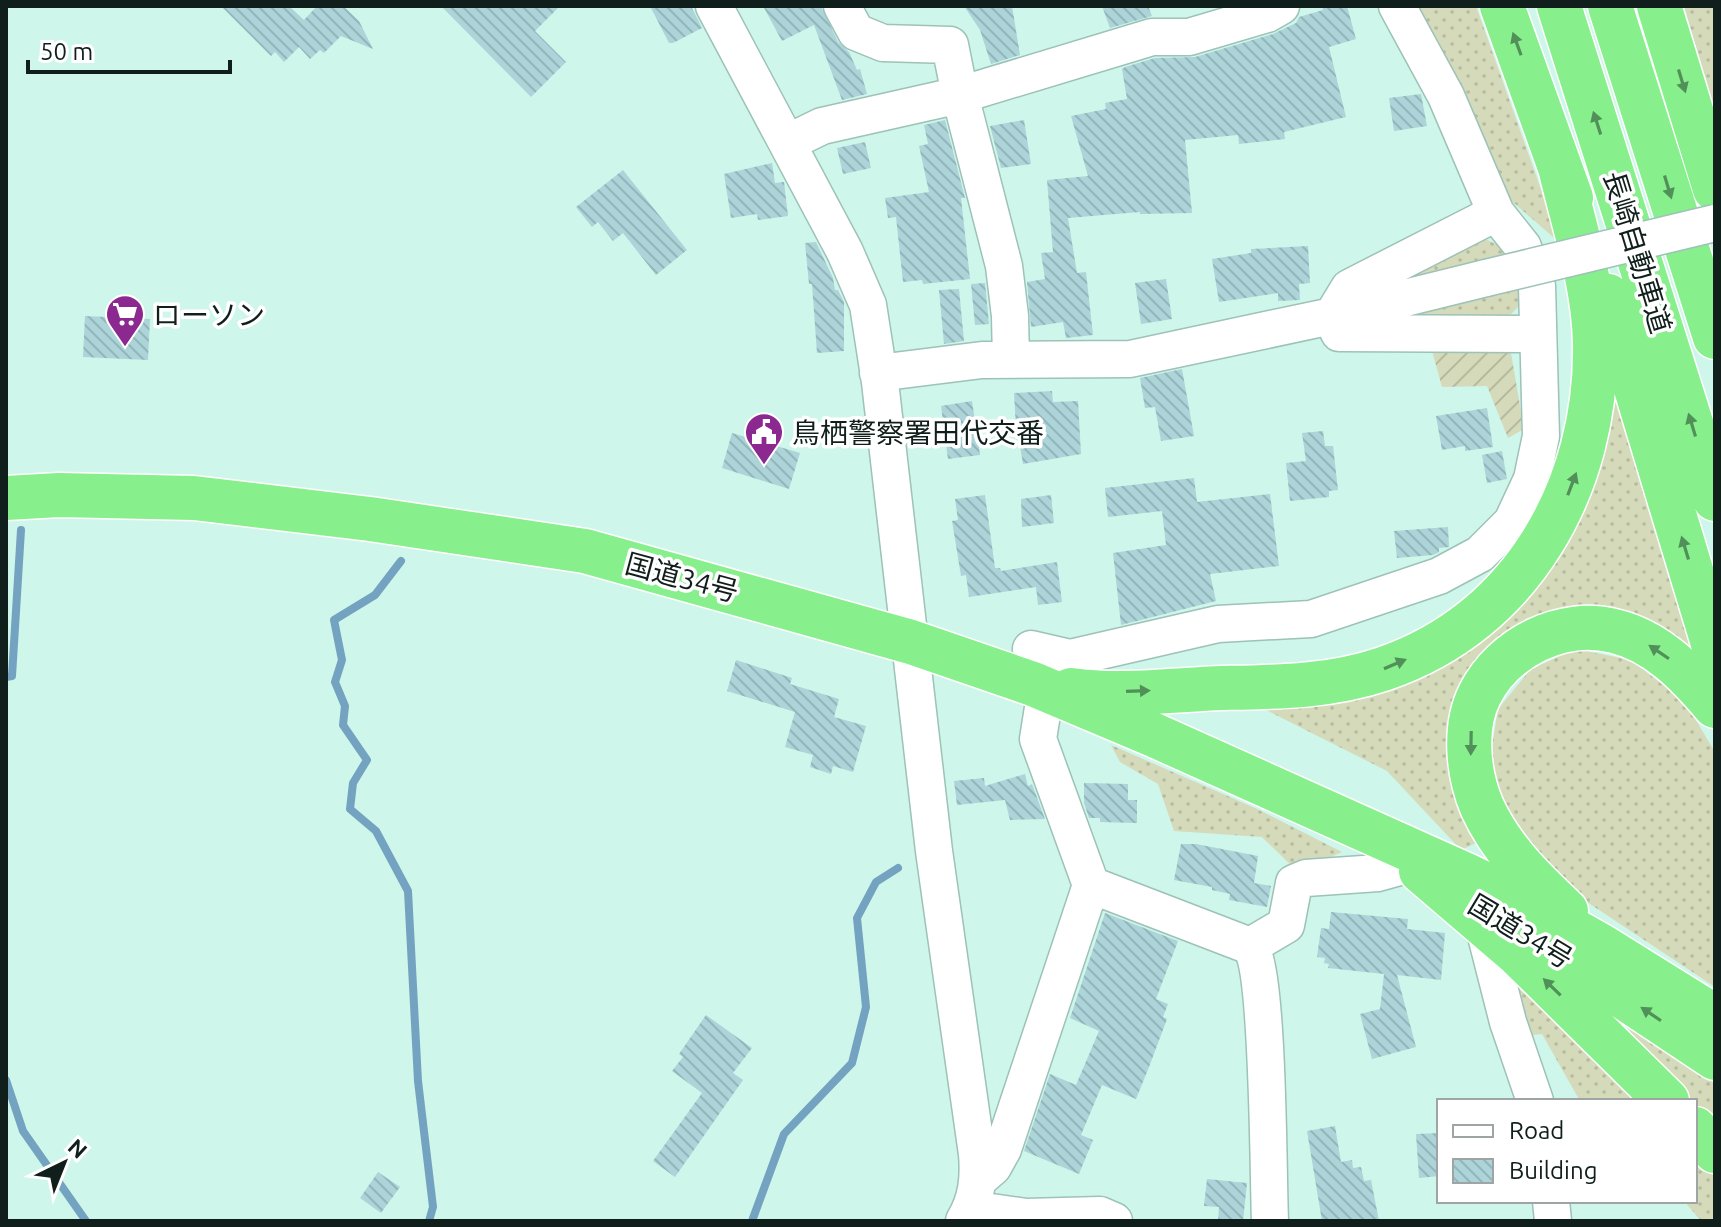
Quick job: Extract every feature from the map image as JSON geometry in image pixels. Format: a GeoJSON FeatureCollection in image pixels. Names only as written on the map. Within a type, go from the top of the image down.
{"type":"FeatureCollection","features":[{"type":"Feature","properties":{"kind":"highway"},"geometry":{"type":"LineString","coordinates":[[1502,6],[1609,299],[1715,650]]}},
{"type":"Feature","properties":{"kind":"highway","name":"長崎自動車道"},"geometry":{"type":"LineString","coordinates":[[1559,6],[1715,499]]}},
{"type":"Feature","properties":{"kind":"highway","name":"長崎自動車道"},"geometry":{"type":"LineString","coordinates":[[1610,6],[1715,337]]}},
{"type":"Feature","properties":{"kind":"highway"},"geometry":{"type":"LineString","coordinates":[[1659,6],[1715,189]]}},
{"type":"Feature","properties":{"kind":"highway"},"geometry":{"type":"LineString","coordinates":[[1036,674],[1081,691],[1117,692],[1287,687],[1336,682],[1384,669],[1425,651],[1462,628],[1492,602],[1521,572],[1546,537],[1567,499],[1580,465],[1589,427],[1595,340],[1588,284],[1561,171]]}},
{"type":"Feature","properties":{"kind":"highway","name":"国道34号"},"geometry":{"type":"LineString","coordinates":[[6,498],[59,495],[194,498],[370,519],[585,551],[1036,674],[1154,735],[1532,907],[1707,1011]]}},
{"type":"Feature","properties":{"kind":"highway"},"geometry":{"type":"LineString","coordinates":[[1707,1011],[1568,913],[1514,859],[1482,805],[1473,777],[1470,748],[1472,721],[1480,695],[1495,672],[1514,653],[1534,640],[1560,631],[1586,628],[1613,630],[1641,640],[1691,678],[1715,706]]}},
{"type":"Feature","properties":{"kind":"highway","name":"国道34号"},"geometry":{"type":"LineString","coordinates":[[1322,813],[1569,960],[1715,1058]]}},
{"type":"Feature","properties":{"kind":"highway"},"geometry":{"type":"LineString","coordinates":[[1416,868],[1483,924],[1593,1026],[1665,1099]]}},
{"type":"Feature","properties":{"kind":"highway"},"geometry":{"type":"LineString","coordinates":[[1697,1131],[1715,1151]]}},
{"type":"Feature","properties":{"kind":"street"},"geometry":{"type":"LineString","coordinates":[[714,6],[845,252],[868,305],[911,642],[971,1203]]}},
{"type":"Feature","properties":{"kind":"street"},"geometry":{"type":"LineString","coordinates":[[842,6],[856,32],[883,43],[950,45],[1004,266],[1011,360]]}},
{"type":"Feature","properties":{"kind":"street"},"geometry":{"type":"LineString","coordinates":[[787,143],[822,126],[960,95],[1152,37],[1189,37],[1267,14],[1281,6]]}},
{"type":"Feature","properties":{"kind":"street"},"geometry":{"type":"LineString","coordinates":[[971,1203],[1003,1149],[1091,885],[1038,739],[1036,674],[1070,658],[1218,624],[1311,619],[1439,576],[1480,554],[1512,522],[1532,479],[1541,436],[1537,286],[1523,247],[1496,213],[1446,96],[1397,6]]}},
{"type":"Feature","properties":{"kind":"street"},"geometry":{"type":"LineString","coordinates":[[1332,316],[1349,288],[1496,213]]}},
{"type":"Feature","properties":{"kind":"street"},"geometry":{"type":"LineString","coordinates":[[878,373],[982,360],[1130,359],[1332,316],[1715,223]]}},
{"type":"Feature","properties":{"kind":"street"},"geometry":{"type":"LineString","coordinates":[[1332,316],[1339,333],[1538,334]]}},
{"type":"Feature","properties":{"kind":"street"},"geometry":{"type":"LineString","coordinates":[[1250,946],[1286,925],[1294,883],[1306,878],[1416,868]]}},
{"type":"Feature","properties":{"kind":"street"},"geometry":{"type":"LineString","coordinates":[[1091,885],[1250,946],[1256,954],[1262,1010],[1270,1221]]}},
{"type":"Feature","properties":{"kind":"street"},"geometry":{"type":"LineString","coordinates":[[1483,924],[1508,1022],[1534,1099]]}},
{"type":"Feature","properties":{"kind":"street"},"geometry":{"type":"LineString","coordinates":[[971,1203],[1026,1217],[1100,1215],[1114,1221]]}},
{"type":"Feature","properties":{"kind":"green space"},"geometry":{"type":"Polygon","coordinates":[[[1416,6],[1476,6],[1560,243],[1506,196],[1416,6]]]}},
{"type":"Feature","properties":{"kind":"green space"},"geometry":{"type":"Polygon","coordinates":[[[1684,6],[1715,6],[1715,112],[1684,6]]]}},
{"type":"Feature","properties":{"kind":"green space"},"geometry":{"type":"Polygon","coordinates":[[[1485,239],[1509,250],[1523,302],[1501,324],[1357,322],[1359,294],[1485,239]]]}},
{"type":"Feature","properties":{"kind":"green space"},"geometry":{"type":"Polygon","coordinates":[[[1431,347],[1511,353],[1524,429],[1508,438],[1487,386],[1442,387],[1431,347]]]}},
{"type":"Feature","properties":{"kind":"green space"},"geometry":{"type":"Polygon","coordinates":[[[1616,388],[1698,643],[1688,649],[1628,615],[1488,652],[1480,841],[1461,850],[1387,771],[1262,708],[1482,635],[1607,395],[1616,388]]]}},
{"type":"Feature","properties":{"kind":"green space"},"geometry":{"type":"Polygon","coordinates":[[[1576,649],[1631,660],[1685,702],[1715,752],[1715,987],[1551,878],[1509,824],[1489,765],[1498,709],[1531,669],[1576,649]]]}},
{"type":"Feature","properties":{"kind":"green space"},"geometry":{"type":"Polygon","coordinates":[[[1111,745],[1255,808],[1342,852],[1298,872],[1262,837],[1174,831],[1158,784],[1120,762],[1111,745]]]}},
{"type":"Feature","properties":{"kind":"green space"},"geometry":{"type":"Polygon","coordinates":[[[1502,971],[1537,985],[1647,1099],[1579,1099],[1542,1034],[1521,1036],[1502,971]]]}},
{"type":"Feature","properties":{"kind":"green space"},"geometry":{"type":"Polygon","coordinates":[[[1632,1027],[1715,1084],[1715,1129],[1697,1110],[1697,1099],[1686,1099],[1627,1037],[1632,1027]]]}},
{"type":"Feature","properties":{"kind":"green space"},"geometry":{"type":"Polygon","coordinates":[[[1697,1156],[1715,1177],[1715,1221],[1701,1221],[1686,1203],[1697,1203],[1697,1156]]]}},
{"type":"Feature","properties":{"kind":"building"},"geometry":{"type":"Polygon","coordinates":[[[221,6],[289,6],[304,20],[317,6],[343,6],[359,21],[373,49],[341,36],[324,53],[320,50],[310,59],[299,47],[284,62],[275,52],[271,56],[221,6]]]}},
{"type":"Feature","properties":{"kind":"building"},"geometry":{"type":"Polygon","coordinates":[[[441,6],[560,6],[535,31],[566,62],[531,97],[441,6]]]}},
{"type":"Feature","properties":{"kind":"building"},"geometry":{"type":"Polygon","coordinates":[[[650,6],[691,6],[702,28],[669,43],[650,6]]]}},
{"type":"Feature","properties":{"kind":"building"},"geometry":{"type":"Polygon","coordinates":[[[763,6],[821,6],[838,42],[849,52],[857,70],[860,69],[867,94],[842,100],[814,25],[782,41],[763,6]]]}},
{"type":"Feature","properties":{"kind":"building"},"geometry":{"type":"Polygon","coordinates":[[[964,6],[1012,6],[1020,55],[991,64],[980,30],[964,6]]]}},
{"type":"Feature","properties":{"kind":"building"},"geometry":{"type":"Polygon","coordinates":[[[1102,6],[1148,6],[1152,16],[1110,28],[1102,6]]]}},
{"type":"Feature","properties":{"kind":"building"},"geometry":{"type":"Polygon","coordinates":[[[1322,6],[1347,6],[1356,39],[1329,47],[1346,117],[1284,132],[1285,139],[1239,144],[1238,135],[1185,140],[1192,213],[1140,212],[1068,218],[1077,273],[1086,272],[1093,335],[1066,338],[1063,322],[1031,327],[1027,282],[1045,279],[1041,253],[1053,252],[1047,180],[1088,176],[1071,116],[1106,109],[1105,103],[1127,99],[1122,69],[1125,67],[1155,58],[1195,57],[1273,34],[1296,23],[1299,17],[1323,10],[1322,6]]]}},
{"type":"Feature","properties":{"kind":"building"},"geometry":{"type":"Polygon","coordinates":[[[1421,94],[1427,126],[1394,131],[1389,98],[1421,94]]]}},
{"type":"Feature","properties":{"kind":"building"},"geometry":{"type":"Polygon","coordinates":[[[945,120],[965,198],[961,198],[970,279],[923,284],[922,280],[903,282],[896,217],[888,218],[885,198],[929,192],[919,146],[928,144],[924,125],[945,120]]]}},
{"type":"Feature","properties":{"kind":"building"},"geometry":{"type":"Polygon","coordinates":[[[1024,120],[1031,164],[1001,168],[990,126],[1024,120]]]}},
{"type":"Feature","properties":{"kind":"building"},"geometry":{"type":"Polygon","coordinates":[[[865,142],[871,168],[843,174],[837,148],[865,142]]]}},
{"type":"Feature","properties":{"kind":"building"},"geometry":{"type":"Polygon","coordinates":[[[772,163],[775,183],[784,182],[788,216],[758,220],[757,214],[731,218],[724,174],[772,163]]]}},
{"type":"Feature","properties":{"kind":"building"},"geometry":{"type":"Polygon","coordinates":[[[623,170],[687,250],[656,275],[623,233],[613,241],[598,222],[592,227],[576,207],[623,170]]]}},
{"type":"Feature","properties":{"kind":"building"},"geometry":{"type":"Polygon","coordinates":[[[816,242],[833,278],[835,290],[844,302],[844,351],[817,353],[812,284],[809,284],[805,243],[816,242]]]}},
{"type":"Feature","properties":{"kind":"building"},"geometry":{"type":"Polygon","coordinates":[[[1308,246],[1310,283],[1299,284],[1300,300],[1278,301],[1278,293],[1219,302],[1212,259],[1251,253],[1251,249],[1308,246]]]}},
{"type":"Feature","properties":{"kind":"building"},"geometry":{"type":"Polygon","coordinates":[[[1166,279],[1172,319],[1141,324],[1135,283],[1166,279]]]}},
{"type":"Feature","properties":{"kind":"building"},"geometry":{"type":"Polygon","coordinates":[[[985,283],[989,324],[975,325],[971,284],[985,283]]]}},
{"type":"Feature","properties":{"kind":"building"},"geometry":{"type":"Polygon","coordinates":[[[959,289],[964,341],[944,344],[939,290],[959,289]]]}},
{"type":"Feature","properties":{"kind":"building"},"geometry":{"type":"Polygon","coordinates":[[[85,316],[150,319],[148,360],[83,357],[85,316]]]}},
{"type":"Feature","properties":{"kind":"building"},"geometry":{"type":"Polygon","coordinates":[[[1182,369],[1194,436],[1161,441],[1155,407],[1145,408],[1140,378],[1182,369]]]}},
{"type":"Feature","properties":{"kind":"building"},"geometry":{"type":"Polygon","coordinates":[[[1052,391],[1053,402],[1078,401],[1081,454],[1023,464],[1020,446],[1017,446],[1014,393],[1052,391]]]}},
{"type":"Feature","properties":{"kind":"building"},"geometry":{"type":"Polygon","coordinates":[[[972,401],[980,455],[948,459],[941,406],[972,401]]]}},
{"type":"Feature","properties":{"kind":"building"},"geometry":{"type":"Polygon","coordinates":[[[1487,408],[1493,447],[1465,451],[1465,446],[1442,450],[1436,416],[1487,408]]]}},
{"type":"Feature","properties":{"kind":"building"},"geometry":{"type":"Polygon","coordinates":[[[1323,431],[1325,446],[1333,446],[1338,490],[1329,491],[1329,497],[1290,501],[1286,463],[1306,461],[1302,433],[1323,431]]]}},
{"type":"Feature","properties":{"kind":"building"},"geometry":{"type":"Polygon","coordinates":[[[732,433],[800,453],[789,489],[722,468],[732,433]]]}},
{"type":"Feature","properties":{"kind":"building"},"geometry":{"type":"Polygon","coordinates":[[[1502,451],[1507,479],[1487,483],[1482,455],[1502,451]]]}},
{"type":"Feature","properties":{"kind":"building"},"geometry":{"type":"Polygon","coordinates":[[[1194,478],[1197,502],[1270,494],[1279,566],[1210,574],[1216,601],[1121,625],[1113,553],[1166,545],[1162,511],[1108,517],[1105,488],[1194,478]]]}},
{"type":"Feature","properties":{"kind":"building"},"geometry":{"type":"Polygon","coordinates":[[[985,495],[995,568],[1001,571],[1057,562],[1062,602],[1038,605],[1036,587],[969,597],[966,575],[961,576],[952,521],[958,520],[955,499],[985,495]]]}},
{"type":"Feature","properties":{"kind":"building"},"geometry":{"type":"Polygon","coordinates":[[[1051,495],[1054,523],[1022,527],[1021,499],[1051,495]]]}},
{"type":"Feature","properties":{"kind":"building"},"geometry":{"type":"Polygon","coordinates":[[[1448,527],[1449,547],[1439,548],[1439,552],[1433,555],[1397,558],[1394,531],[1448,527]]]}},
{"type":"Feature","properties":{"kind":"building"},"geometry":{"type":"Polygon","coordinates":[[[736,660],[792,678],[790,684],[839,699],[834,717],[866,726],[853,772],[833,766],[831,774],[810,767],[813,755],[785,747],[795,712],[727,691],[736,660]]]}},
{"type":"Feature","properties":{"kind":"building"},"geometry":{"type":"Polygon","coordinates":[[[1025,774],[1045,819],[1010,820],[1005,800],[957,805],[954,781],[984,778],[985,786],[1025,774]]]}},
{"type":"Feature","properties":{"kind":"building"},"geometry":{"type":"Polygon","coordinates":[[[1084,783],[1128,784],[1128,800],[1137,800],[1137,823],[1100,822],[1100,818],[1089,818],[1084,803],[1084,783]]]}},
{"type":"Feature","properties":{"kind":"building"},"geometry":{"type":"Polygon","coordinates":[[[1181,844],[1258,856],[1254,883],[1271,886],[1267,907],[1229,900],[1230,894],[1212,890],[1212,887],[1174,880],[1181,844]]]}},
{"type":"Feature","properties":{"kind":"building"},"geometry":{"type":"Polygon","coordinates":[[[1331,912],[1408,919],[1407,929],[1445,933],[1441,980],[1397,975],[1416,1047],[1372,1059],[1360,1014],[1380,1009],[1384,974],[1328,968],[1325,958],[1317,957],[1321,928],[1329,929],[1331,912]]]}},
{"type":"Feature","properties":{"kind":"building"},"geometry":{"type":"Polygon","coordinates":[[[1105,913],[1178,941],[1156,999],[1168,1004],[1163,1017],[1167,1019],[1136,1099],[1102,1085],[1081,1135],[1093,1140],[1079,1174],[1024,1151],[1050,1074],[1076,1085],[1099,1031],[1070,1018],[1105,913]]]}},
{"type":"Feature","properties":{"kind":"building"},"geometry":{"type":"Polygon","coordinates":[[[706,1015],[752,1048],[733,1073],[743,1080],[675,1177],[653,1161],[702,1093],[672,1071],[683,1057],[679,1054],[706,1015]]]}},
{"type":"Feature","properties":{"kind":"building"},"geometry":{"type":"Polygon","coordinates":[[[1335,1126],[1341,1162],[1352,1160],[1353,1168],[1361,1167],[1364,1181],[1371,1180],[1379,1221],[1322,1221],[1307,1131],[1335,1126]]]}},
{"type":"Feature","properties":{"kind":"building"},"geometry":{"type":"Polygon","coordinates":[[[1437,1133],[1437,1176],[1419,1178],[1416,1134],[1437,1133]]]}},
{"type":"Feature","properties":{"kind":"building"},"geometry":{"type":"Polygon","coordinates":[[[378,1172],[400,1187],[381,1213],[360,1198],[378,1172]]]}},
{"type":"Feature","properties":{"kind":"building"},"geometry":{"type":"Polygon","coordinates":[[[1207,1179],[1247,1183],[1243,1221],[1218,1221],[1219,1207],[1204,1206],[1207,1179]]]}},
{"type":"Feature","properties":{"kind":"waterway"},"geometry":{"type":"LineString","coordinates":[[6,677],[12,676],[21,530]]}},
{"type":"Feature","properties":{"kind":"waterway"},"geometry":{"type":"LineString","coordinates":[[401,561],[375,595],[334,620],[342,660],[335,682],[345,706],[343,725],[367,760],[353,783],[350,809],[376,831],[408,891],[418,1081],[433,1207],[429,1221]]}},
{"type":"Feature","properties":{"kind":"waterway"},"geometry":{"type":"LineString","coordinates":[[752,1221],[784,1134],[852,1063],[866,1007],[857,918],[876,882],[898,868]]}},
{"type":"Feature","properties":{"kind":"waterway"},"geometry":{"type":"LineString","coordinates":[[6,1080],[23,1131],[86,1221]]}},
{"type":"Feature","properties":{"kind":"place","name":"ローソン"},"geometry":{"type":"Point","coordinates":[125,348]}},
{"type":"Feature","properties":{"kind":"place","name":"鳥栖警察署田代交番"},"geometry":{"type":"Point","coordinates":[764,466]}}]}
